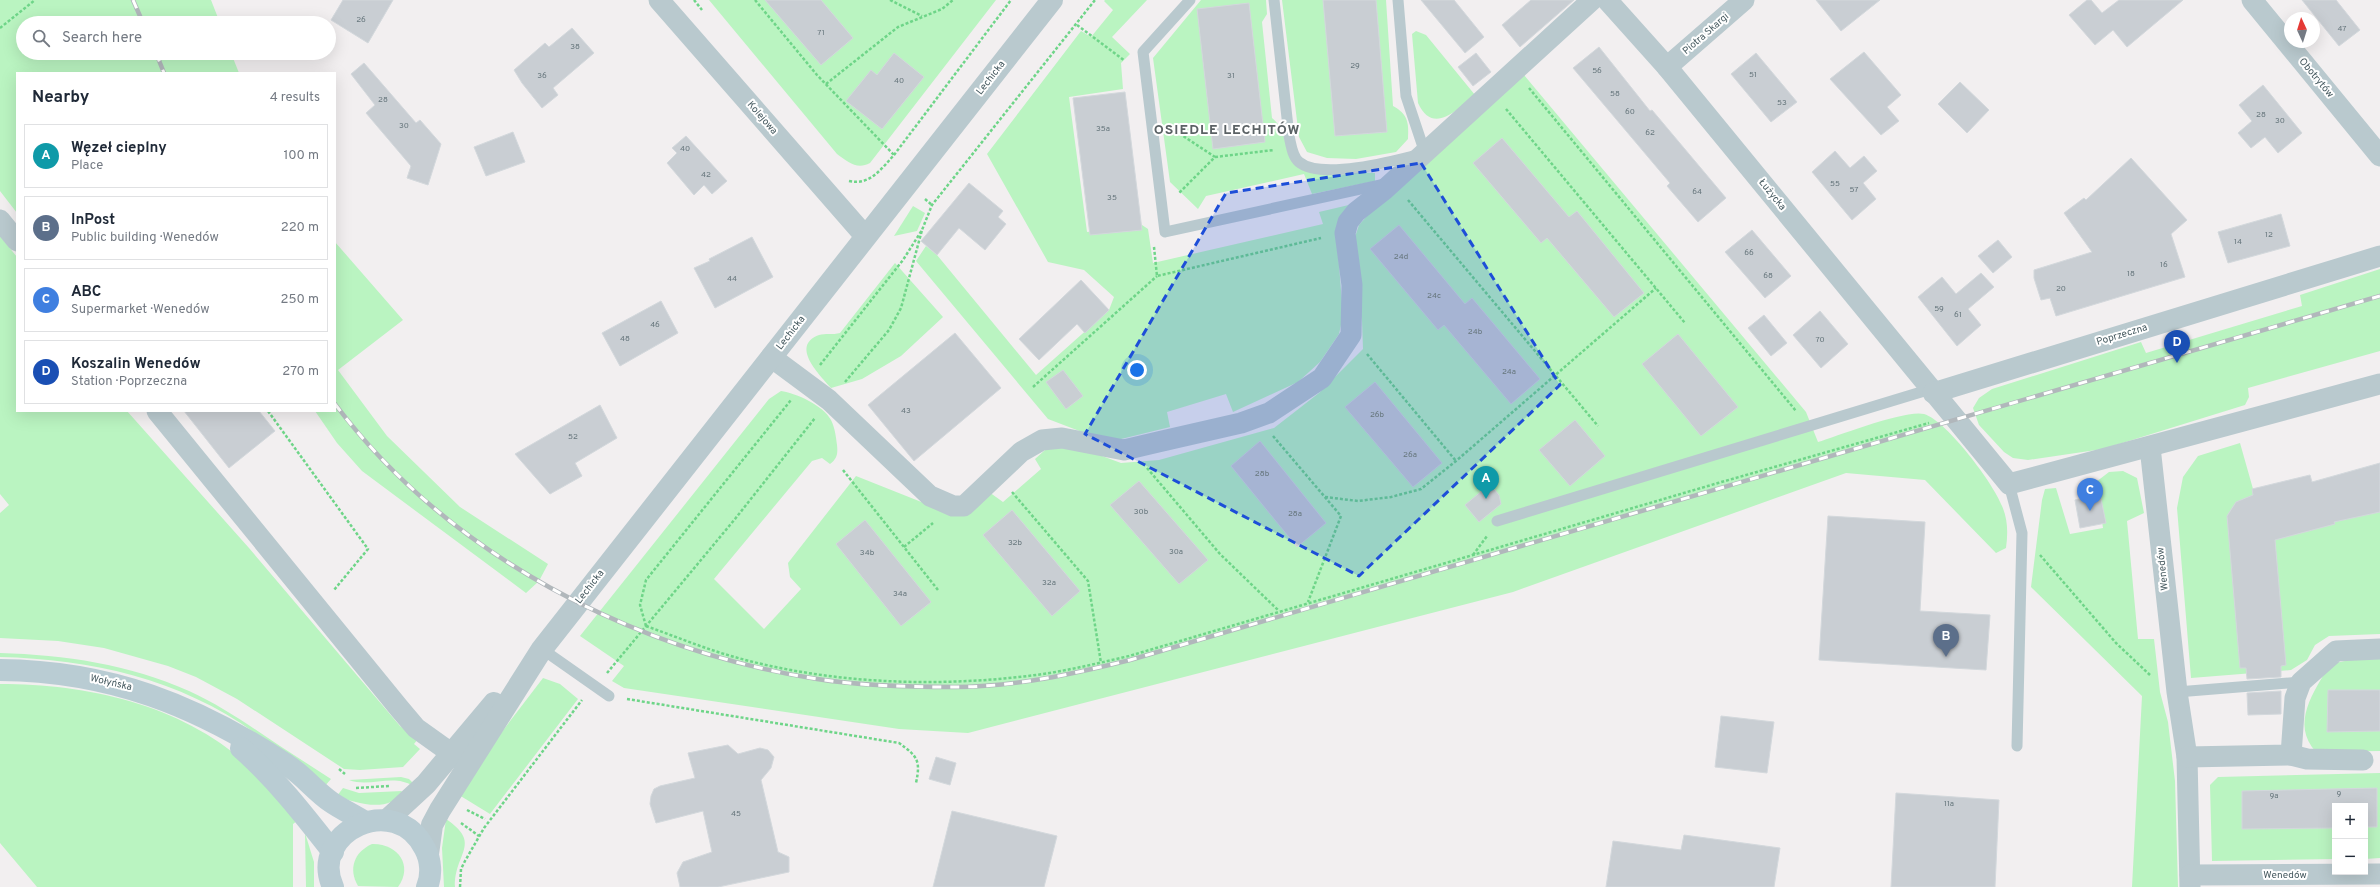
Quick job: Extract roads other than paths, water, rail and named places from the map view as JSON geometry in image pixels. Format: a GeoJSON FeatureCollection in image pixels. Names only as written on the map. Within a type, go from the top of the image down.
{"type":"FeatureCollection","features":[{"type":"Feature","properties":{"kind":"main road","name":"Wołyńska"},"geometry":{"type":"LineString","coordinates":[[0,670],[49,672],[112,682],[161,698],[215,724],[278,759],[331,802],[365,822]]}},
{"type":"Feature","properties":{"kind":"main road","name":"Wołyńska"},"geometry":{"type":"LineString","coordinates":[[215,724],[264,769],[297,805],[333,852]]}},
{"type":"Feature","properties":{"kind":"main road"},"geometry":{"type":"LineString","coordinates":[[332,886],[330,868],[333,852],[340,839],[351,829],[365,822],[387,820],[401,824],[412,831],[422,842],[428,854],[430,870],[428,886]]}},
{"type":"Feature","properties":{"kind":"street","name":"Kolejowa"},"geometry":{"type":"LineString","coordinates":[[659,0],[865,236]]}},
{"type":"Feature","properties":{"kind":"street","name":"Lechicka"},"geometry":{"type":"LineString","coordinates":[[387,820],[459,759],[536,657],[865,236],[1052,0]]}},
{"type":"Feature","properties":{"kind":"street"},"geometry":{"type":"LineString","coordinates":[[771,358],[829,400],[930,496],[953,506],[964,506],[996,474],[1021,452],[1042,440],[1062,438],[1124,450],[1191,435],[1269,413],[1291,401],[1322,378],[1351,335],[1352,292],[1345,233],[1348,222],[1356,212],[1393,182],[1592,0]]}},
{"type":"Feature","properties":{"kind":"street","name":"Łużycka"},"geometry":{"type":"LineString","coordinates":[[1607,0],[1667,67],[2009,484]]}},
{"type":"Feature","properties":{"kind":"street","name":"Piotra Skargi"},"geometry":{"type":"LineString","coordinates":[[1667,67],[1744,0]]}},
{"type":"Feature","properties":{"kind":"street","name":"Obotrytów"},"geometry":{"type":"LineString","coordinates":[[2252,0],[2380,156]]}},
{"type":"Feature","properties":{"kind":"street"},"geometry":{"type":"LineString","coordinates":[[0,220],[16,240]]}},
{"type":"Feature","properties":{"kind":"street","name":"Poprzeczna"},"geometry":{"type":"LineString","coordinates":[[1932,391],[2380,256]]}},
{"type":"Feature","properties":{"kind":"street"},"geometry":{"type":"LineString","coordinates":[[2009,484],[2380,384]]}},
{"type":"Feature","properties":{"kind":"street"},"geometry":{"type":"LineString","coordinates":[[159,412],[416,728],[459,759]]}},
{"type":"Feature","properties":{"kind":"street","name":"Wenedów"},"geometry":{"type":"LineString","coordinates":[[2150,447],[2177,692],[2188,757],[2190,881],[2380,874]]}},
{"type":"Feature","properties":{"kind":"street"},"geometry":{"type":"LineString","coordinates":[[2291,755],[2295,698],[2301,682],[2336,651],[2380,649]]}},
{"type":"Feature","properties":{"kind":"street"},"geometry":{"type":"LineString","coordinates":[[2188,757],[2291,755],[2308,760],[2363,760]]}},
{"type":"Feature","properties":{"kind":"street","name":"Lechicka"},"geometry":{"type":"LineString","coordinates":[[428,854],[432,825],[459,759]]}},
{"type":"Feature","properties":{"kind":"lane"},"geometry":{"type":"LineString","coordinates":[[1190,0],[1143,52],[1165,232],[1393,182]]}},
{"type":"Feature","properties":{"kind":"lane"},"geometry":{"type":"LineString","coordinates":[[1274,0],[1292,148],[1299,162],[1312,167],[1332,169],[1376,166],[1425,153],[1406,96],[1398,0]]}},
{"type":"Feature","properties":{"kind":"lane"},"geometry":{"type":"LineString","coordinates":[[1498,521],[1932,391]]}},
{"type":"Feature","properties":{"kind":"lane"},"geometry":{"type":"LineString","coordinates":[[2009,484],[2022,533],[2017,746]]}},
{"type":"Feature","properties":{"kind":"lane"},"geometry":{"type":"LineString","coordinates":[[536,657],[595,687],[609,696]]}},
{"type":"Feature","properties":{"kind":"lane"},"geometry":{"type":"LineString","coordinates":[[2177,692],[2301,682]]}},
{"type":"Feature","properties":{"kind":"railway"},"geometry":{"type":"LineString","coordinates":[[133,0],[140,16]]}},
{"type":"Feature","properties":{"kind":"railway"},"geometry":{"type":"LineString","coordinates":[[159,60],[164,72]]}},
{"type":"Feature","properties":{"kind":"railway"},"geometry":{"type":"LineString","coordinates":[[336,405],[381,458],[432,507],[489,550],[549,587],[613,619],[680,645],[748,665],[817,679],[886,686],[938,687],[999,685],[1043,679],[1130,660],[2380,296]]}},
{"type":"Feature","properties":{"kind":"place","name":"Koszalin Wenedów"},"geometry":{"type":"Point","coordinates":[2177,363]}},
{"type":"Feature","properties":{"kind":"place","name":"Węzeł cieplny"},"geometry":{"type":"Point","coordinates":[1486,499]}},
{"type":"Feature","properties":{"kind":"place","name":"ABC"},"geometry":{"type":"Point","coordinates":[2090,511]}},
{"type":"Feature","properties":{"kind":"place","name":"InPost"},"geometry":{"type":"Point","coordinates":[1946,657]}},
{"type":"Feature","properties":{"kind":"district","name":"OSIEDLE LECHITÓW"},"geometry":{"type":"Point","coordinates":[1227,130]}}]}
